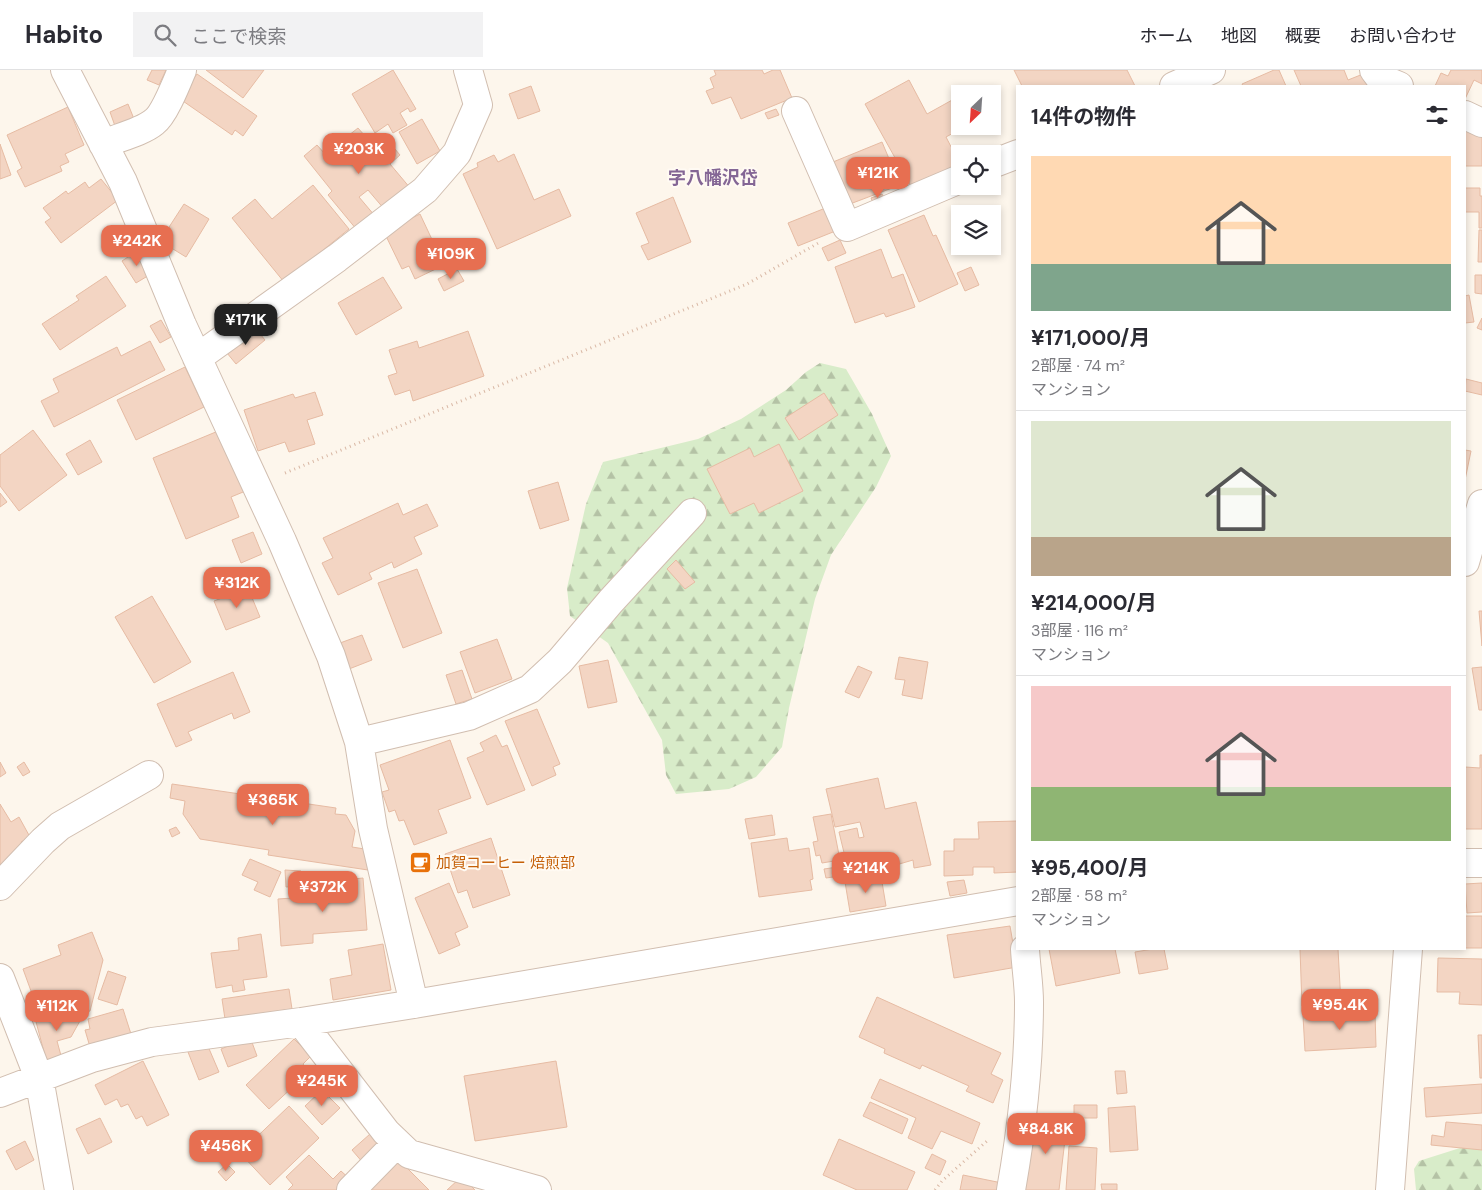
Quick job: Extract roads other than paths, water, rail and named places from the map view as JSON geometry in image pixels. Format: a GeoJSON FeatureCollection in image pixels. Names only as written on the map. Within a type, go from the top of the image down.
{"type":"FeatureCollection","features":[{"type":"Feature","properties":{"kind":"street"},"geometry":{"type":"LineString","coordinates":[[65,70],[122,182],[197,358],[282,541],[331,656],[359,742],[373,829],[414,1004]]}},
{"type":"Feature","properties":{"kind":"street"},"geometry":{"type":"LineString","coordinates":[[103,144],[155,122],[182,70]]}},
{"type":"Feature","properties":{"kind":"street"},"geometry":{"type":"LineString","coordinates":[[197,358],[337,258],[425,190],[457,153],[478,105],[468,70]]}},
{"type":"Feature","properties":{"kind":"street"},"geometry":{"type":"LineString","coordinates":[[1176,85],[1212,70]]}},
{"type":"Feature","properties":{"kind":"street"},"geometry":{"type":"LineString","coordinates":[[1374,70],[1380,78],[1397,85]]}},
{"type":"Feature","properties":{"kind":"street"},"geometry":{"type":"LineString","coordinates":[[796,111],[847,227],[951,182]]}},
{"type":"Feature","properties":{"kind":"street"},"geometry":{"type":"LineString","coordinates":[[1466,115],[1482,123]]}},
{"type":"Feature","properties":{"kind":"street"},"geometry":{"type":"LineString","coordinates":[[1001,161],[1016,155]]}},
{"type":"Feature","properties":{"kind":"street"},"geometry":{"type":"LineString","coordinates":[[1472,554],[1482,504]]}},
{"type":"Feature","properties":{"kind":"street"},"geometry":{"type":"LineString","coordinates":[[359,742],[469,716],[530,689],[560,661],[692,513]]}},
{"type":"Feature","properties":{"kind":"street"},"geometry":{"type":"LineString","coordinates":[[0,886],[60,826],[148,775]]}},
{"type":"Feature","properties":{"kind":"street"},"geometry":{"type":"LineString","coordinates":[[1466,863],[1482,863]]}},
{"type":"Feature","properties":{"kind":"street"},"geometry":{"type":"LineString","coordinates":[[0,1093],[92,1058],[152,1042],[301,1022],[414,1004],[1016,901]]}},
{"type":"Feature","properties":{"kind":"street"},"geometry":{"type":"LineString","coordinates":[[1011,1190],[1018,1154],[1027,1075],[1029,1001],[1025,950]]}},
{"type":"Feature","properties":{"kind":"street"},"geometry":{"type":"LineString","coordinates":[[1390,1190],[1408,950]]}},
{"type":"Feature","properties":{"kind":"street"},"geometry":{"type":"LineString","coordinates":[[0,978],[39,1078],[59,1190]]}},
{"type":"Feature","properties":{"kind":"street"},"geometry":{"type":"LineString","coordinates":[[301,1022],[386,1132],[409,1154],[536,1190]]}},
{"type":"Feature","properties":{"kind":"street"},"geometry":{"type":"LineString","coordinates":[[351,1190],[398,1143]]}},
{"type":"Feature","properties":{"kind":"place","name":"加賀コーヒー 焙煎部"},"geometry":{"type":"Point","coordinates":[420,863]}},
{"type":"Feature","properties":{"kind":"district","name":"字八幡沢岱"},"geometry":{"type":"Point","coordinates":[713,178]}}]}
